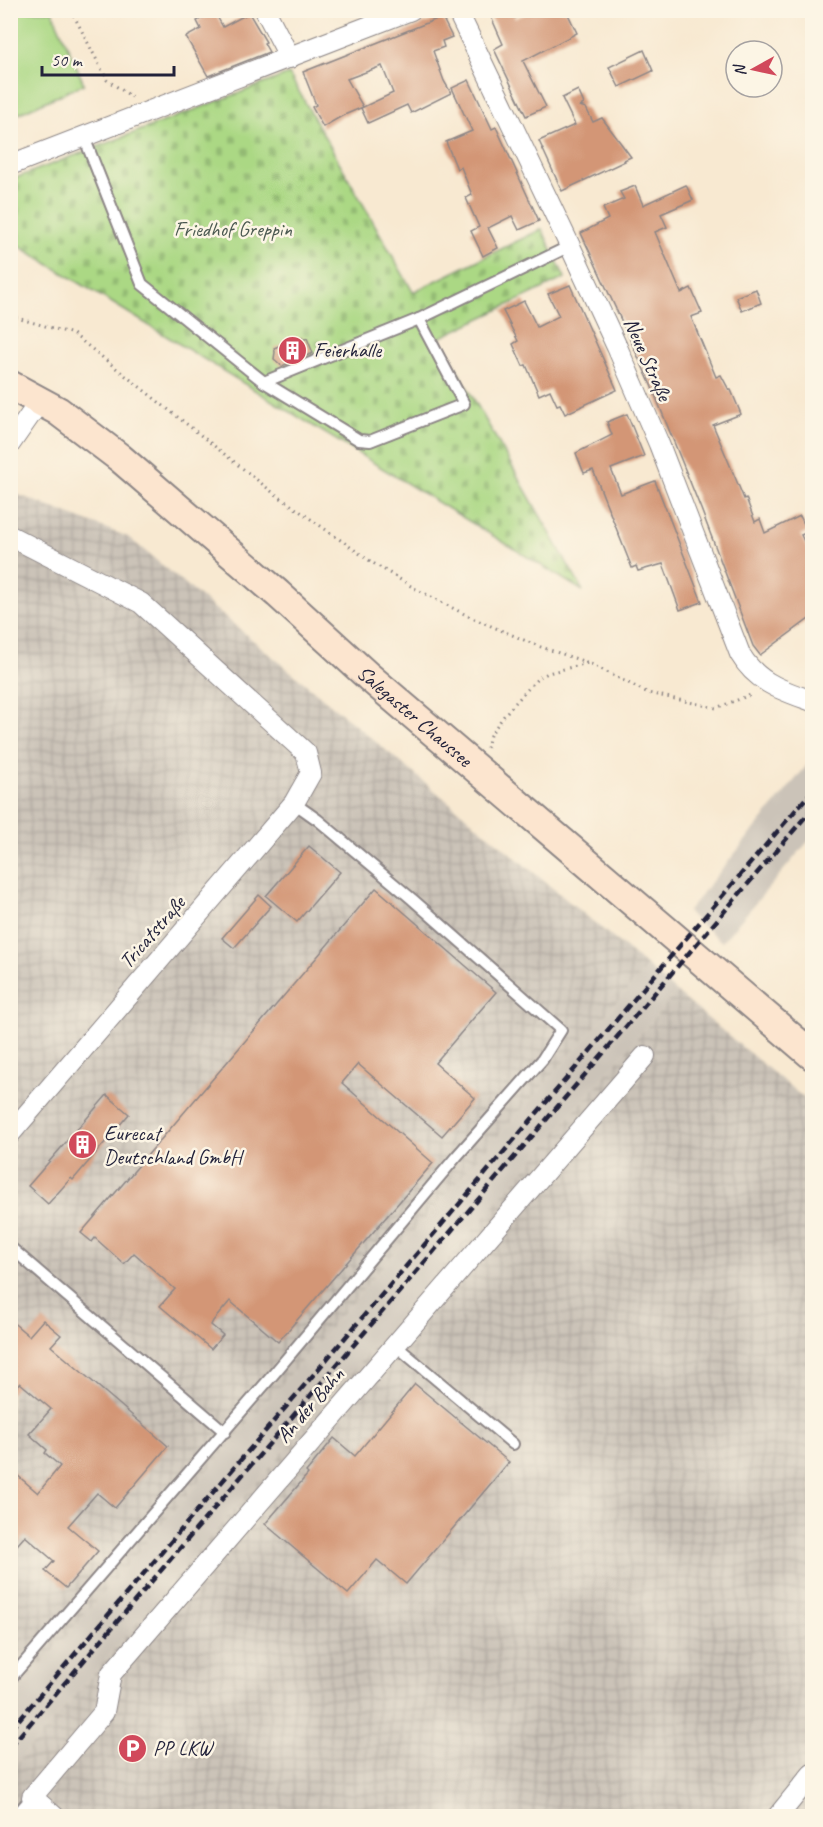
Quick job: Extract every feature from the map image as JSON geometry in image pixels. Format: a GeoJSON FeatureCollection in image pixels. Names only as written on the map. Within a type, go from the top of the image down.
{"type":"FeatureCollection","features":[{"type":"Feature","properties":{"kind":"main road","name":"Salegaster Chaussee"},"geometry":{"type":"LineString","coordinates":[[10,385],[40,400],[75,423],[120,458],[278,594],[378,685],[763,1015],[813,1055]]}},
{"type":"Feature","properties":{"kind":"street"},"geometry":{"type":"LineString","coordinates":[[265,10],[290,57]]}},
{"type":"Feature","properties":{"kind":"street"},"geometry":{"type":"LineString","coordinates":[[10,165],[411,10]]}},
{"type":"Feature","properties":{"kind":"street","name":"Neue Straße"},"geometry":{"type":"LineString","coordinates":[[457,10],[570,246],[659,444],[740,654],[747,666],[758,676],[774,686],[813,700]]}},
{"type":"Feature","properties":{"kind":"street"},"geometry":{"type":"LineString","coordinates":[[10,444],[40,400]]}},
{"type":"Feature","properties":{"kind":"street","name":"Tricatstraße"},"geometry":{"type":"LineString","coordinates":[[10,536],[141,603],[306,753],[311,773],[294,803],[10,1134]]}},
{"type":"Feature","properties":{"kind":"street","name":"An der Bahn"},"geometry":{"type":"LineString","coordinates":[[32,1797],[104,1712],[111,1674],[645,1056]]}},
{"type":"Feature","properties":{"kind":"street"},"geometry":{"type":"LineString","coordinates":[[778,1816],[813,1774]]}},
{"type":"Feature","properties":{"kind":"street"},"geometry":{"type":"LineString","coordinates":[[32,1797],[54,1816]]}},
{"type":"Feature","properties":{"kind":"lane"},"geometry":{"type":"LineString","coordinates":[[84,137],[142,284],[264,381],[359,440],[370,441],[465,404],[419,319]]}},
{"type":"Feature","properties":{"kind":"lane"},"geometry":{"type":"LineString","coordinates":[[264,381],[419,319],[570,246]]}},
{"type":"Feature","properties":{"kind":"lane"},"geometry":{"type":"LineString","coordinates":[[10,1679],[225,1432],[456,1156],[542,1060],[561,1030],[412,899],[318,820],[294,803]]}},
{"type":"Feature","properties":{"kind":"lane"},"geometry":{"type":"LineString","coordinates":[[10,1247],[225,1432]]}},
{"type":"Feature","properties":{"kind":"lane"},"geometry":{"type":"LineString","coordinates":[[394,1344],[513,1444]]}},
{"type":"Feature","properties":{"kind":"lane"},"geometry":{"type":"LineString","coordinates":[[15,1816],[32,1797]]}},
{"type":"Feature","properties":{"kind":"path"},"geometry":{"type":"LineString","coordinates":[[72,10],[107,80],[131,96],[142,115]]}},
{"type":"Feature","properties":{"kind":"path"},"geometry":{"type":"LineString","coordinates":[[10,315],[73,334],[271,491],[373,563],[414,588],[479,621],[538,646],[589,663],[648,693],[716,708],[774,686]]}},
{"type":"Feature","properties":{"kind":"path"},"geometry":{"type":"LineString","coordinates":[[484,755],[490,735],[527,688],[538,678],[548,673],[589,663]]}},
{"type":"Feature","properties":{"kind":"shaded area"},"geometry":{"type":"Polygon","coordinates":[[[11,492],[128,537],[648,967],[392,1256],[11,1701],[11,492]]]}},
{"type":"Feature","properties":{"kind":"shaded area"},"geometry":{"type":"Polygon","coordinates":[[[812,759],[812,837],[722,942],[687,912],[812,759]]]}},
{"type":"Feature","properties":{"kind":"shaded area"},"geometry":{"type":"Polygon","coordinates":[[[648,967],[676,992],[11,1770],[11,1701],[392,1256],[648,967]]]}},
{"type":"Feature","properties":{"kind":"shaded area"},"geometry":{"type":"Polygon","coordinates":[[[676,992],[812,1105],[812,1816],[11,1816],[11,1770],[676,992]]]}},
{"type":"Feature","properties":{"kind":"green space"},"geometry":{"type":"Polygon","coordinates":[[[10,11],[52,11],[84,84],[11,117],[10,11]]]}},
{"type":"Feature","properties":{"kind":"green space","name":"Friedhof Greppin"},"geometry":{"type":"Polygon","coordinates":[[[289,74],[413,292],[542,229],[565,278],[439,338],[583,591],[11,241],[10,180],[289,74]]]}},
{"type":"Feature","properties":{"kind":"building"},"geometry":{"type":"Polygon","coordinates":[[[488,10],[512,10],[515,18],[536,10],[566,10],[577,33],[523,61],[546,107],[526,116],[494,49],[503,44],[488,10]]]}},
{"type":"Feature","properties":{"kind":"building"},"geometry":{"type":"Polygon","coordinates":[[[214,11],[223,27],[249,13],[266,42],[264,43],[269,52],[208,76],[186,37],[201,29],[197,21],[214,11]]]}},
{"type":"Feature","properties":{"kind":"building"},"geometry":{"type":"Polygon","coordinates":[[[442,17],[452,37],[442,41],[444,47],[433,51],[451,93],[411,113],[407,105],[368,123],[361,108],[393,93],[382,66],[347,79],[363,107],[342,116],[323,127],[312,107],[316,105],[303,72],[442,17]]]}},
{"type":"Feature","properties":{"kind":"building"},"geometry":{"type":"Polygon","coordinates":[[[644,50],[653,71],[619,87],[609,67],[644,50]]]}},
{"type":"Feature","properties":{"kind":"building"},"geometry":{"type":"Polygon","coordinates":[[[469,80],[492,129],[496,127],[539,221],[519,230],[512,216],[488,228],[498,248],[483,256],[471,231],[479,227],[466,198],[472,195],[461,167],[457,169],[446,142],[472,131],[452,88],[469,80]]]}},
{"type":"Feature","properties":{"kind":"building"},"geometry":{"type":"Polygon","coordinates":[[[578,90],[584,104],[580,106],[586,108],[593,122],[602,118],[631,157],[562,191],[539,141],[575,125],[562,98],[578,90]]]}},
{"type":"Feature","properties":{"kind":"building"},"geometry":{"type":"Polygon","coordinates":[[[686,185],[693,200],[661,214],[667,227],[655,232],[681,293],[691,288],[702,313],[691,317],[716,377],[721,375],[731,390],[741,414],[713,425],[755,522],[760,519],[765,533],[800,516],[808,532],[801,535],[813,560],[813,591],[809,592],[813,601],[813,616],[760,655],[753,646],[651,385],[581,233],[608,219],[603,208],[624,199],[620,192],[635,186],[643,205],[686,185]]]}},
{"type":"Feature","properties":{"kind":"building"},"geometry":{"type":"Polygon","coordinates":[[[570,285],[617,390],[565,414],[560,404],[557,405],[550,390],[539,395],[526,365],[523,366],[513,344],[518,341],[503,311],[524,301],[537,327],[559,316],[548,294],[570,285]]]}},
{"type":"Feature","properties":{"kind":"building"},"geometry":{"type":"Polygon","coordinates":[[[756,289],[761,303],[742,311],[736,297],[756,289]]]}},
{"type":"Feature","properties":{"kind":"building","name":"Feierhalle"},"geometry":{"type":"Polygon","coordinates":[[[302,337],[303,340],[307,338],[313,353],[282,366],[274,359],[274,348],[302,337]]]}},
{"type":"Feature","properties":{"kind":"building"},"geometry":{"type":"Polygon","coordinates":[[[627,414],[644,456],[611,469],[621,494],[655,481],[702,602],[680,610],[663,564],[638,571],[636,566],[632,568],[593,470],[584,473],[576,453],[612,435],[607,422],[627,414]]]}},
{"type":"Feature","properties":{"kind":"building"},"geometry":{"type":"Polygon","coordinates":[[[309,846],[340,872],[297,922],[266,896],[309,846]]]}},
{"type":"Feature","properties":{"kind":"building"},"geometry":{"type":"Polygon","coordinates":[[[376,888],[496,992],[435,1063],[475,1098],[442,1136],[358,1064],[342,1083],[433,1163],[278,1342],[230,1301],[211,1325],[223,1335],[211,1349],[160,1306],[175,1289],[134,1253],[124,1264],[95,1238],[92,1242],[81,1233],[376,888]]]}},
{"type":"Feature","properties":{"kind":"building"},"geometry":{"type":"Polygon","coordinates":[[[259,895],[271,906],[234,948],[222,938],[259,895]]]}},
{"type":"Feature","properties":{"kind":"building","name":"Eurecat Deutschland GmbH"},"geometry":{"type":"Polygon","coordinates":[[[107,1095],[129,1114],[73,1180],[71,1178],[48,1204],[28,1186],[107,1095]]]}},
{"type":"Feature","properties":{"kind":"building"},"geometry":{"type":"Polygon","coordinates":[[[10,1320],[29,1336],[43,1320],[61,1335],[51,1346],[168,1446],[115,1508],[97,1493],[68,1526],[98,1551],[66,1588],[45,1571],[54,1561],[25,1536],[10,1553],[10,1469],[38,1493],[60,1466],[29,1434],[51,1409],[20,1383],[10,1394],[10,1320]]]}},
{"type":"Feature","properties":{"kind":"building"},"geometry":{"type":"Polygon","coordinates":[[[415,1384],[509,1462],[406,1584],[377,1560],[348,1594],[265,1524],[308,1474],[306,1472],[334,1438],[355,1456],[415,1384]]]}},
{"type":"Feature","properties":{"kind":"railway"},"geometry":{"type":"LineString","coordinates":[[10,1730],[812,791]]}},
{"type":"Feature","properties":{"kind":"railway"},"geometry":{"type":"LineString","coordinates":[[10,1747],[812,809]]}},
{"type":"Feature","properties":{"kind":"place","name":"Feierhalle"},"geometry":{"type":"Point","coordinates":[293,350]}},
{"type":"Feature","properties":{"kind":"place","name":"Eurecat Deutschland GmbH"},"geometry":{"type":"Point","coordinates":[83,1145]}},
{"type":"Feature","properties":{"kind":"place","name":"PP LKW"},"geometry":{"type":"Point","coordinates":[132,1748]}}]}
